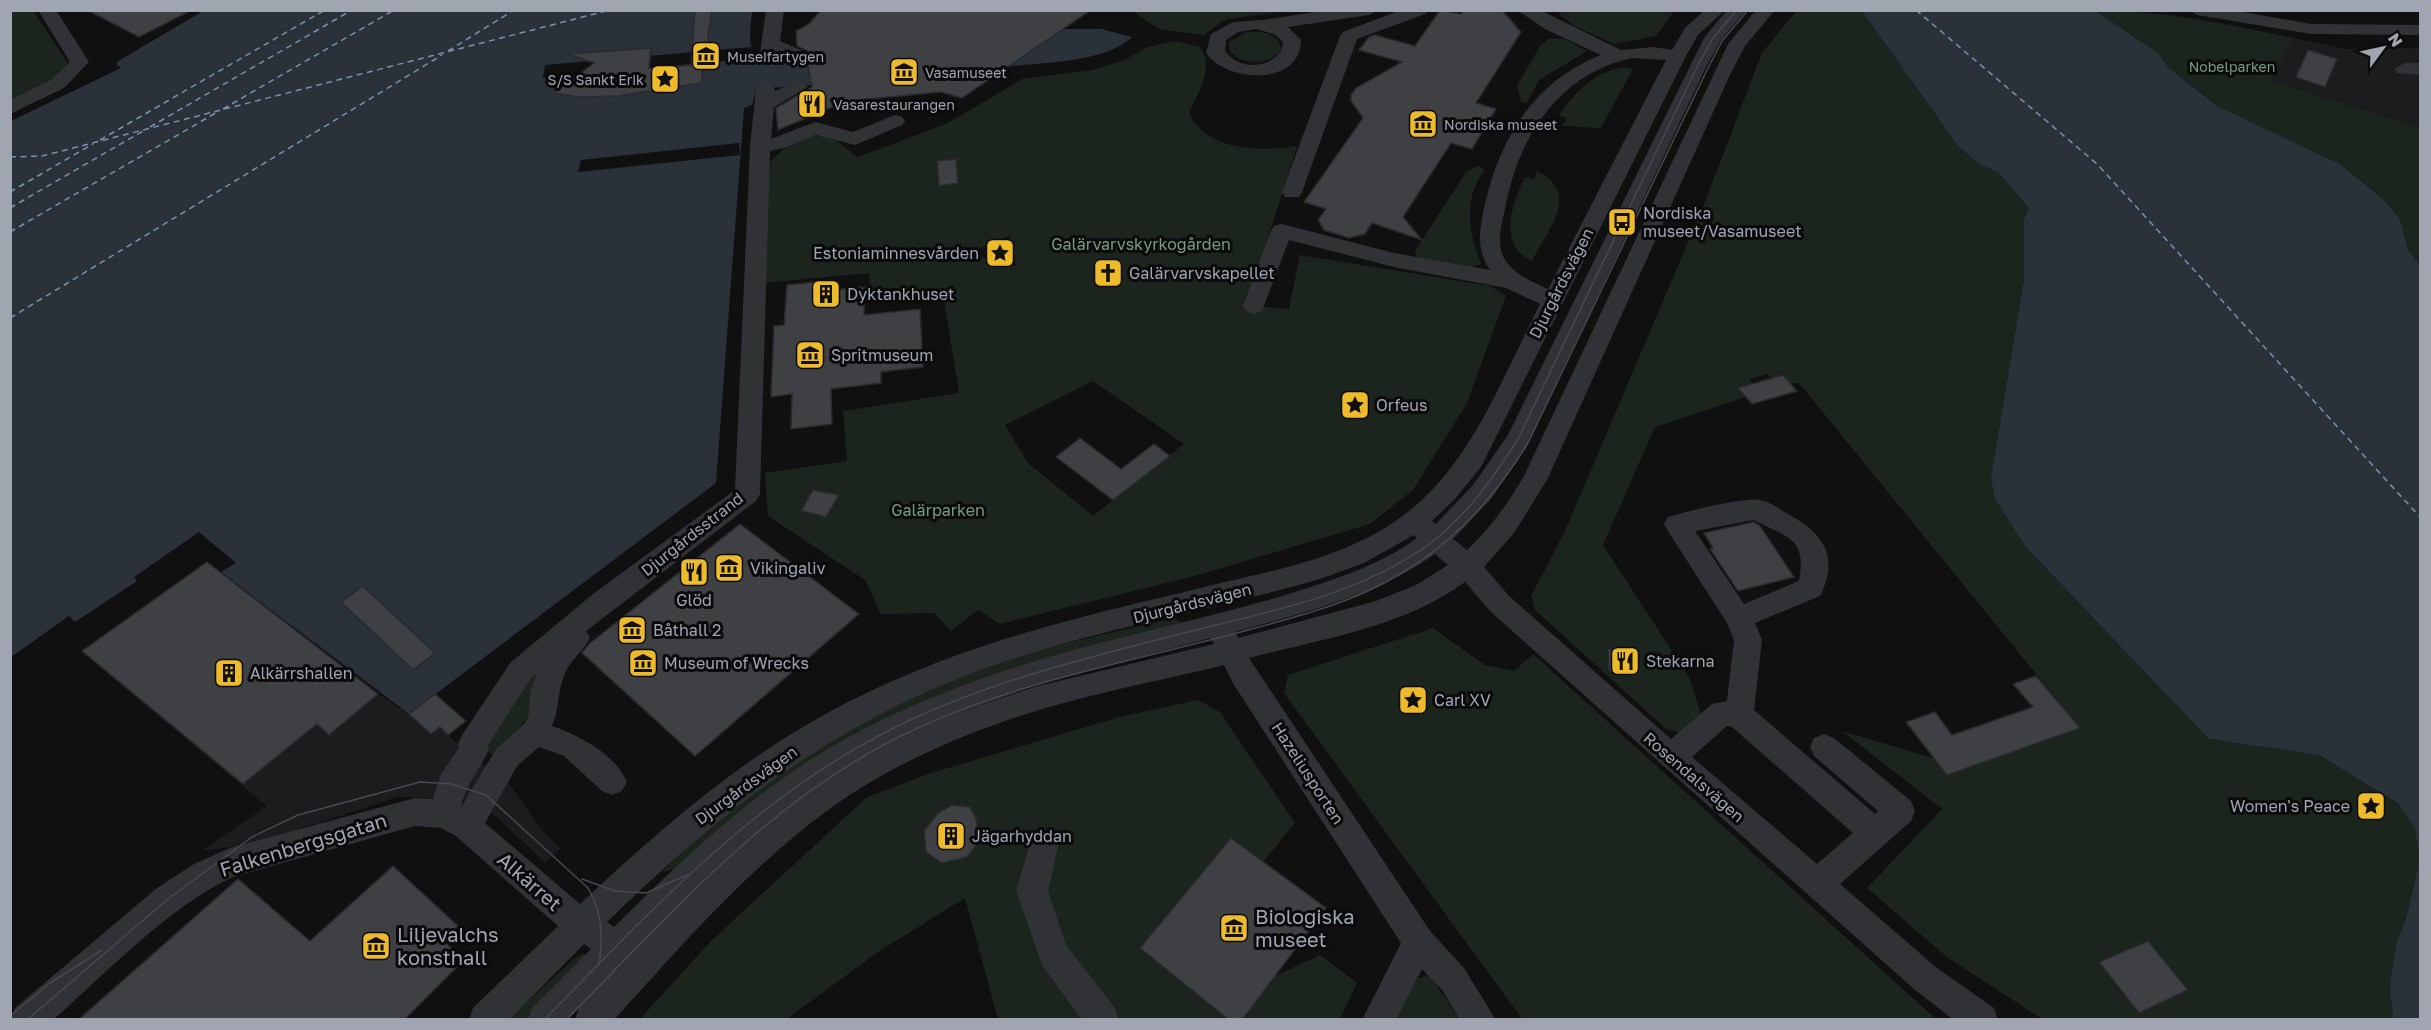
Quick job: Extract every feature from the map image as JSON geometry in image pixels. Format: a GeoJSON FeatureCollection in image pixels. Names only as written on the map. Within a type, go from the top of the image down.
{"type":"FeatureCollection","features":[{"type":"Feature","properties":{"kind":"street"},"geometry":{"type":"LineString","coordinates":[[10,108],[56,85],[73,73],[80,62],[47,10]]}},
{"type":"Feature","properties":{"kind":"street"},"geometry":{"type":"LineString","coordinates":[[776,10],[769,52],[798,56]]}},
{"type":"Feature","properties":{"kind":"street"},"geometry":{"type":"LineString","coordinates":[[1266,25],[1290,37],[1294,44],[1293,52],[1288,60],[1268,69],[1254,70],[1235,67],[1220,59],[1215,52],[1217,38],[1223,32],[1244,25],[1266,25],[1369,10]]}},
{"type":"Feature","properties":{"kind":"street"},"geometry":{"type":"LineString","coordinates":[[1254,306],[1282,231],[1291,194],[1349,36],[1419,10]]}},
{"type":"Feature","properties":{"kind":"street"},"geometry":{"type":"LineString","coordinates":[[1526,10],[1551,25],[1617,54]]}},
{"type":"Feature","properties":{"kind":"street","name":"Djurgårdsvägen"},"geometry":{"type":"LineString","coordinates":[[544,1020],[626,959],[825,796],[909,747],[993,712],[1314,612],[1356,596],[1415,566],[1455,484],[1472,460],[1691,32],[1729,15],[1766,10]]}},
{"type":"Feature","properties":{"kind":"street"},"geometry":{"type":"LineString","coordinates":[[2197,10],[2311,29],[2376,21],[2421,30]]}},
{"type":"Feature","properties":{"kind":"street"},"geometry":{"type":"LineString","coordinates":[[2258,10],[2304,19],[2421,21]]}},
{"type":"Feature","properties":{"kind":"street","name":"Djurgårdsvägen"},"geometry":{"type":"LineString","coordinates":[[485,1020],[682,832],[773,762],[856,713],[941,673],[987,656],[1207,598],[1293,578],[1353,558],[1382,544],[1432,535],[1468,524],[1513,470],[1528,443],[1707,70],[1729,15]]}},
{"type":"Feature","properties":{"kind":"street","name":"Djurgårdsvägen"},"geometry":{"type":"LineString","coordinates":[[1225,638],[1385,609],[1438,584],[1467,566],[1500,532],[1534,480],[1720,77],[1729,15]]}},
{"type":"Feature","properties":{"kind":"street"},"geometry":{"type":"LineString","coordinates":[[1290,37],[1294,29],[1305,20]]}},
{"type":"Feature","properties":{"kind":"street"},"geometry":{"type":"LineString","coordinates":[[1511,281],[1491,254],[1493,208],[1512,150],[1526,125],[1570,77],[1590,63],[1617,54],[1660,51],[1677,56]]}},
{"type":"Feature","properties":{"kind":"street","name":"Djurgårdsstrand"},"geometry":{"type":"LineString","coordinates":[[442,817],[451,784],[475,749],[472,744],[521,670],[582,618],[747,494],[760,146],[765,96],[798,87]]}},
{"type":"Feature","properties":{"kind":"street"},"geometry":{"type":"LineString","coordinates":[[760,146],[777,144],[815,128],[855,139],[896,121]]}},
{"type":"Feature","properties":{"kind":"street"},"geometry":{"type":"LineString","coordinates":[[1282,231],[1394,260],[1511,281],[1552,300]]}},
{"type":"Feature","properties":{"kind":"street"},"geometry":{"type":"LineString","coordinates":[[1739,618],[1811,588],[1816,560],[1812,545],[1799,532],[1757,509],[1677,524],[1739,618],[1748,640],[1739,715]]}},
{"type":"Feature","properties":{"kind":"street","name":"Rosendalsvägen"},"geometry":{"type":"LineString","coordinates":[[1432,535],[1467,566],[1500,604],[1671,757],[1926,979],[1982,1020]]}},
{"type":"Feature","properties":{"kind":"street","name":"Hazeliusporten"},"geometry":{"type":"LineString","coordinates":[[1207,598],[1244,676],[1419,942],[1453,979],[1480,1020]]}},
{"type":"Feature","properties":{"kind":"street"},"geometry":{"type":"LineString","coordinates":[[442,817],[536,732],[543,714],[544,693],[555,663],[582,631],[582,618]]}},
{"type":"Feature","properties":{"kind":"street"},"geometry":{"type":"LineString","coordinates":[[1671,757],[1722,713],[1739,715],[1875,833]]}},
{"type":"Feature","properties":{"kind":"street"},"geometry":{"type":"LineString","coordinates":[[536,732],[574,747],[612,782]]}},
{"type":"Feature","properties":{"kind":"street"},"geometry":{"type":"LineString","coordinates":[[1817,885],[1900,811],[1824,747]]}},
{"type":"Feature","properties":{"kind":"street","name":"Alkärret"},"geometry":{"type":"LineString","coordinates":[[442,817],[626,959]]}},
{"type":"Feature","properties":{"kind":"street","name":"Falkenbergsgatan"},"geometry":{"type":"LineString","coordinates":[[27,1020],[168,899],[216,868],[442,817]]}},
{"type":"Feature","properties":{"kind":"street"},"geometry":{"type":"LineString","coordinates":[[1043,846],[1032,891],[1053,954],[1103,1020]]}},
{"type":"Feature","properties":{"kind":"street"},"geometry":{"type":"LineString","coordinates":[[1378,1020],[1419,942]]}},
{"type":"Feature","properties":{"kind":"street","name":"Djurgårdsvägen"},"geometry":{"type":"LineString","coordinates":[[566,1020],[626,959]]}},
{"type":"Feature","properties":{"kind":"street","name":"Djurgårdsvägen"},"geometry":{"type":"LineString","coordinates":[[591,1020],[626,959]]}},
{"type":"Feature","properties":{"kind":"street"},"geometry":{"type":"LineString","coordinates":[[51,1020],[92,966]]}},
{"type":"Feature","properties":{"kind":"shaded area"},"geometry":{"type":"Polygon","coordinates":[[[203,11],[752,11],[750,38],[756,57],[761,61],[805,55],[812,85],[756,89],[752,105],[744,108],[716,483],[409,714],[221,572],[236,563],[199,532],[134,577],[137,581],[75,622],[69,616],[11,657],[11,121],[121,68],[116,64],[120,60],[203,11]]]}},
{"type":"Feature","properties":{"kind":"shaded area"},"geometry":{"type":"Polygon","coordinates":[[[1862,11],[2096,11],[2158,53],[2169,68],[2217,106],[2340,164],[2384,200],[2400,219],[2408,250],[2420,265],[2420,860],[2415,829],[2399,804],[2319,755],[2209,739],[2026,547],[1995,499],[1991,477],[2024,279],[2024,219],[2029,208],[1999,173],[1978,163],[1958,146],[1862,11]]]}},
{"type":"Feature","properties":{"kind":"shaded area"},"geometry":{"type":"Polygon","coordinates":[[[1066,29],[1101,29],[1132,37],[1120,46],[1089,57],[1002,67],[998,35],[1066,29]]]}},
{"type":"Feature","properties":{"kind":"shaded area"},"geometry":{"type":"Polygon","coordinates":[[[2293,38],[2347,49],[2420,48],[2420,128],[2272,80],[2293,38]]]}},
{"type":"Feature","properties":{"kind":"shaded area","name":"Alkärrshallen"},"geometry":{"type":"Polygon","coordinates":[[[207,562],[378,694],[409,714],[435,694],[466,721],[449,736],[479,762],[505,778],[543,831],[560,849],[545,862],[483,805],[471,799],[398,797],[257,843],[201,851],[267,806],[82,652],[207,562]]]}},
{"type":"Feature","properties":{"kind":"shaded area"},"geometry":{"type":"Polygon","coordinates":[[[2420,860],[2420,1019],[2393,1019],[2390,986],[2396,944],[2406,919],[2420,860]]]}},
{"type":"Feature","properties":{"kind":"green space"},"geometry":{"type":"Polygon","coordinates":[[[11,11],[33,11],[68,63],[63,74],[11,102],[11,11]]]}},
{"type":"Feature","properties":{"kind":"green space"},"geometry":{"type":"Polygon","coordinates":[[[1132,11],[1283,11],[1224,20],[1204,35],[1159,29],[1132,11]]]}},
{"type":"Feature","properties":{"kind":"green space"},"geometry":{"type":"Polygon","coordinates":[[[1556,11],[1674,11],[1656,36],[1614,44],[1574,26],[1556,11]]]}},
{"type":"Feature","properties":{"kind":"green space"},"geometry":{"type":"Polygon","coordinates":[[[1796,11],[1862,11],[1958,146],[1978,162],[1999,173],[2029,208],[2024,219],[2024,279],[1991,477],[2209,739],[2319,755],[2399,804],[2415,829],[2420,860],[2406,919],[2396,944],[2390,986],[2393,1019],[2042,1019],[1948,958],[1867,888],[1942,809],[1842,731],[1933,758],[1947,775],[2080,728],[1799,383],[1790,383],[1783,375],[1771,378],[1768,374],[1750,379],[1753,384],[1739,388],[1746,397],[1655,427],[1603,545],[1689,677],[1702,717],[1681,733],[1666,729],[1535,610],[1531,596],[1565,531],[1703,207],[1762,53],[1796,11]]]}},
{"type":"Feature","properties":{"kind":"green space","name":"Nobelparken"},"geometry":{"type":"Polygon","coordinates":[[[2096,11],[2171,15],[2293,38],[2272,80],[2420,128],[2420,265],[2408,250],[2400,219],[2384,200],[2340,164],[2217,106],[2169,68],[2158,53],[2096,11]]]}},
{"type":"Feature","properties":{"kind":"green space"},"geometry":{"type":"Polygon","coordinates":[[[1247,32],[1263,32],[1272,36],[1279,43],[1281,48],[1279,53],[1268,60],[1254,62],[1235,56],[1230,52],[1229,42],[1247,32]]]}},
{"type":"Feature","properties":{"kind":"green space"},"geometry":{"type":"Polygon","coordinates":[[[1548,39],[1565,39],[1587,51],[1539,80],[1527,103],[1521,101],[1517,86],[1540,46],[1548,39]]]}},
{"type":"Feature","properties":{"kind":"green space"},"geometry":{"type":"Polygon","coordinates":[[[1174,41],[1200,47],[1206,64],[1204,80],[1189,113],[1197,126],[1208,135],[1221,142],[1251,148],[1297,146],[1247,305],[1289,309],[1300,255],[1490,286],[1506,296],[1467,403],[1413,490],[1370,524],[1195,576],[1000,624],[978,610],[951,631],[934,613],[881,614],[865,580],[768,516],[765,473],[847,461],[843,411],[959,393],[943,295],[871,302],[869,273],[764,283],[769,164],[794,143],[819,136],[835,140],[858,157],[948,123],[1022,79],[1092,70],[1124,60],[1148,47],[1174,41]],[[1009,236],[977,249],[978,256],[1016,266],[1009,236]],[[1093,381],[1005,425],[1028,463],[1093,516],[1184,444],[1093,381]]]}},
{"type":"Feature","properties":{"kind":"green space"},"geometry":{"type":"Polygon","coordinates":[[[1626,67],[1633,69],[1601,128],[1562,126],[1567,118],[1559,115],[1579,90],[1605,73],[1626,67]]]}},
{"type":"Feature","properties":{"kind":"green space"},"geometry":{"type":"Polygon","coordinates":[[[1477,166],[1485,170],[1473,193],[1470,216],[1473,240],[1481,264],[1470,268],[1416,257],[1415,251],[1466,172],[1477,166]]]}},
{"type":"Feature","properties":{"kind":"green space"},"geometry":{"type":"Polygon","coordinates":[[[1537,171],[1550,180],[1557,190],[1559,201],[1552,224],[1532,261],[1521,254],[1514,245],[1511,223],[1512,211],[1525,177],[1534,180],[1537,171]]]}},
{"type":"Feature","properties":{"kind":"green space"},"geometry":{"type":"Polygon","coordinates":[[[1174,618],[1181,623],[1178,631],[1043,663],[683,867],[662,872],[711,822],[795,762],[867,717],[932,686],[1041,649],[1174,618]]]}},
{"type":"Feature","properties":{"kind":"green space"},"geometry":{"type":"Polygon","coordinates":[[[1433,628],[1485,665],[1514,671],[1533,654],[1936,1019],[1522,1019],[1284,693],[1288,675],[1433,628]]]}},
{"type":"Feature","properties":{"kind":"green space"},"geometry":{"type":"Polygon","coordinates":[[[567,634],[530,715],[494,756],[483,747],[526,671],[567,634]]]}},
{"type":"Feature","properties":{"kind":"green space"},"geometry":{"type":"Polygon","coordinates":[[[1198,700],[1220,712],[1295,823],[1263,862],[1231,838],[1140,948],[1229,1019],[998,1019],[965,898],[878,952],[787,1019],[639,1020],[711,941],[867,797],[931,773],[1119,717],[1198,700]]]}},
{"type":"Feature","properties":{"kind":"green space"},"geometry":{"type":"Polygon","coordinates":[[[583,954],[590,957],[533,1019],[507,1020],[574,959],[583,954]]]}},
{"type":"Feature","properties":{"kind":"green space"},"geometry":{"type":"Polygon","coordinates":[[[1320,955],[1357,983],[1340,1019],[1242,1020],[1275,976],[1320,955]]]}},
{"type":"Feature","properties":{"kind":"green space"},"geometry":{"type":"Polygon","coordinates":[[[1430,975],[1459,1019],[1392,1020],[1418,978],[1430,975]]]}},
{"type":"Feature","properties":{"kind":"pier"},"geometry":{"type":"Polygon","coordinates":[[[751,47],[755,58],[543,78],[545,65],[751,47]]]}},
{"type":"Feature","properties":{"kind":"pier"},"geometry":{"type":"Polygon","coordinates":[[[739,143],[740,155],[578,172],[581,160],[739,143]]]}},
{"type":"Feature","properties":{"kind":"building"},"geometry":{"type":"Polygon","coordinates":[[[87,10],[192,10],[139,37],[87,10]]]}},
{"type":"Feature","properties":{"kind":"building"},"geometry":{"type":"Polygon","coordinates":[[[695,10],[712,10],[701,83],[618,96],[578,97],[554,93],[594,63],[568,54],[651,48],[649,68],[691,65],[695,10]]]}},
{"type":"Feature","properties":{"kind":"building","name":"Vasamuseet"},"geometry":{"type":"Polygon","coordinates":[[[821,10],[1091,10],[962,98],[941,92],[847,101],[778,130],[776,108],[812,87],[807,61],[809,55],[806,50],[797,46],[796,31],[809,24],[821,10]]]}},
{"type":"Feature","properties":{"kind":"building","name":"Nordiska museet"},"geometry":{"type":"Polygon","coordinates":[[[1440,10],[1461,14],[1464,10],[1502,10],[1521,32],[1476,103],[1496,109],[1472,149],[1451,143],[1403,217],[1422,240],[1372,223],[1365,234],[1349,238],[1324,230],[1318,220],[1326,209],[1304,202],[1363,118],[1351,101],[1351,95],[1356,88],[1402,62],[1359,50],[1369,37],[1375,35],[1415,46],[1440,10]]]}},
{"type":"Feature","properties":{"kind":"building"},"geometry":{"type":"Polygon","coordinates":[[[2308,50],[2337,59],[2325,87],[2296,77],[2308,50]]]}},
{"type":"Feature","properties":{"kind":"building"},"geometry":{"type":"Polygon","coordinates":[[[956,159],[958,183],[939,186],[937,161],[956,159]]]}},
{"type":"Feature","properties":{"kind":"building"},"geometry":{"type":"Polygon","coordinates":[[[832,280],[832,290],[865,287],[864,315],[920,309],[923,367],[881,372],[881,383],[831,389],[832,424],[791,429],[792,394],[771,397],[774,326],[784,325],[787,285],[832,280]]]}},
{"type":"Feature","properties":{"kind":"building"},"geometry":{"type":"Polygon","coordinates":[[[1783,375],[1797,391],[1752,404],[1738,388],[1783,375]]]}},
{"type":"Feature","properties":{"kind":"building"},"geometry":{"type":"Polygon","coordinates":[[[1080,438],[1121,469],[1154,444],[1170,456],[1113,500],[1056,457],[1080,438]]]}},
{"type":"Feature","properties":{"kind":"building"},"geometry":{"type":"Polygon","coordinates":[[[813,490],[839,495],[826,517],[801,511],[813,490]]]}},
{"type":"Feature","properties":{"kind":"building"},"geometry":{"type":"Polygon","coordinates":[[[1754,522],[1760,526],[1794,577],[1738,591],[1710,549],[1713,548],[1704,533],[1754,522]]]}},
{"type":"Feature","properties":{"kind":"building"},"geometry":{"type":"Polygon","coordinates":[[[740,524],[859,614],[695,756],[582,653],[589,644],[740,524]]]}},
{"type":"Feature","properties":{"kind":"building","name":"Alkärrshallen"},"geometry":{"type":"Polygon","coordinates":[[[207,562],[378,694],[329,735],[317,724],[243,784],[82,651],[207,562]]]}},
{"type":"Feature","properties":{"kind":"building"},"geometry":{"type":"Polygon","coordinates":[[[363,586],[435,653],[413,670],[341,602],[363,586]]]}},
{"type":"Feature","properties":{"kind":"building"},"geometry":{"type":"Polygon","coordinates":[[[1608,649],[1636,652],[1638,674],[1609,671],[1608,649]]]}},
{"type":"Feature","properties":{"kind":"building"},"geometry":{"type":"Polygon","coordinates":[[[2036,676],[2080,728],[1947,775],[1906,722],[1935,712],[1952,735],[2033,707],[2013,684],[2036,676]]]}},
{"type":"Feature","properties":{"kind":"building"},"geometry":{"type":"Polygon","coordinates":[[[435,694],[466,721],[448,735],[440,727],[431,734],[409,714],[435,694]]]}},
{"type":"Feature","properties":{"kind":"building","name":"Jägarhyddan"},"geometry":{"type":"Polygon","coordinates":[[[952,805],[970,807],[976,818],[979,841],[967,857],[942,863],[926,852],[924,831],[938,813],[952,805]]]}},
{"type":"Feature","properties":{"kind":"building","name":"Biologiska museet"},"geometry":{"type":"Polygon","coordinates":[[[1231,838],[1326,908],[1242,1020],[1229,1020],[1140,948],[1231,838]]]}},
{"type":"Feature","properties":{"kind":"building"},"geometry":{"type":"Polygon","coordinates":[[[393,866],[458,926],[443,940],[464,960],[404,1020],[78,1020],[238,879],[310,941],[393,866]]]}},
{"type":"Feature","properties":{"kind":"building"},"geometry":{"type":"Polygon","coordinates":[[[2148,941],[2188,990],[2139,1013],[2099,962],[2148,941]]]}},
{"type":"Feature","properties":{"kind":"ferry route"},"geometry":{"type":"LineString","coordinates":[[100,140],[325,10]]}},
{"type":"Feature","properties":{"kind":"ferry route"},"geometry":{"type":"LineString","coordinates":[[150,127],[352,10]]}},
{"type":"Feature","properties":{"kind":"ferry route"},"geometry":{"type":"LineString","coordinates":[[223,109],[394,10]]}},
{"type":"Feature","properties":{"kind":"ferry route"},"geometry":{"type":"LineString","coordinates":[[448,51],[514,10]]}},
{"type":"Feature","properties":{"kind":"ferry route"},"geometry":{"type":"LineString","coordinates":[[10,157],[42,156],[610,10]]}},
{"type":"Feature","properties":{"kind":"ferry route"},"geometry":{"type":"LineString","coordinates":[[1916,10],[2097,164],[2420,517]]}},
{"type":"Feature","properties":{"kind":"ferry route"},"geometry":{"type":"LineString","coordinates":[[10,318],[442,55]]}},
{"type":"Feature","properties":{"kind":"ferry route"},"geometry":{"type":"LineString","coordinates":[[10,232],[219,111]]}},
{"type":"Feature","properties":{"kind":"ferry route"},"geometry":{"type":"LineString","coordinates":[[10,208],[143,131]]}},
{"type":"Feature","properties":{"kind":"ferry route"},"geometry":{"type":"LineString","coordinates":[[10,192],[93,144]]}},
{"type":"Feature","properties":{"kind":"tram line"},"geometry":{"type":"LineString","coordinates":[[599,963],[702,863],[744,827],[788,793],[834,762],[882,734],[957,700],[1034,673],[1320,597],[1382,572],[1410,557],[1437,538],[1481,492],[1518,439],[1697,67],[1713,38],[1737,10]]}},
{"type":"Feature","properties":{"kind":"tram line"},"geometry":{"type":"LineString","coordinates":[[566,1020],[683,901],[766,825],[810,791],[856,761],[905,734],[945,716],[1027,688],[1321,609],[1381,585],[1439,548],[1488,500],[1528,443],[1707,70],[1722,41],[1748,10]]}},
{"type":"Feature","properties":{"kind":"tram line"},"geometry":{"type":"LineString","coordinates":[[27,1020],[168,899],[252,837],[298,815],[420,782],[451,784],[486,795],[588,888],[597,907],[601,925],[599,963]]}},
{"type":"Feature","properties":{"kind":"tram line"},"geometry":{"type":"LineString","coordinates":[[582,879],[615,891],[646,893],[687,875]]}},
{"type":"Feature","properties":{"kind":"tram line"},"geometry":{"type":"LineString","coordinates":[[10,1016],[50,983],[102,950]]}},
{"type":"Feature","properties":{"kind":"tram line"},"geometry":{"type":"LineString","coordinates":[[544,1020],[599,963]]}},
{"type":"Feature","properties":{"kind":"place","name":"Museifartygen"},"geometry":{"type":"Point","coordinates":[706,56]}},
{"type":"Feature","properties":{"kind":"place","name":"Vasamuseet"},"geometry":{"type":"Point","coordinates":[904,72]}},
{"type":"Feature","properties":{"kind":"place","name":"S/S Sankt Erik"},"geometry":{"type":"Point","coordinates":[665,79]}},
{"type":"Feature","properties":{"kind":"place","name":"Vasarestaurangen"},"geometry":{"type":"Point","coordinates":[812,104]}},
{"type":"Feature","properties":{"kind":"place","name":"Nordiska museet"},"geometry":{"type":"Point","coordinates":[1423,124]}},
{"type":"Feature","properties":{"kind":"place","name":"Nordiska museet/Vasamuseet"},"geometry":{"type":"Point","coordinates":[1622,222]}},
{"type":"Feature","properties":{"kind":"place","name":"Estoniaminnesvården"},"geometry":{"type":"Point","coordinates":[1000,253]}},
{"type":"Feature","properties":{"kind":"place","name":"Galärvarvskapellet"},"geometry":{"type":"Point","coordinates":[1108,273]}},
{"type":"Feature","properties":{"kind":"place","name":"Dyktankhuset"},"geometry":{"type":"Point","coordinates":[826,294]}},
{"type":"Feature","properties":{"kind":"place","name":"Spritmuseum"},"geometry":{"type":"Point","coordinates":[810,355]}},
{"type":"Feature","properties":{"kind":"place","name":"Orfeus"},"geometry":{"type":"Point","coordinates":[1355,405]}},
{"type":"Feature","properties":{"kind":"place","name":"Vikingaliv"},"geometry":{"type":"Point","coordinates":[729,568]}},
{"type":"Feature","properties":{"kind":"place","name":"Glöd"},"geometry":{"type":"Point","coordinates":[694,572]}},
{"type":"Feature","properties":{"kind":"place","name":"Båthall 2"},"geometry":{"type":"Point","coordinates":[632,630]}},
{"type":"Feature","properties":{"kind":"place","name":"Stekarna"},"geometry":{"type":"Point","coordinates":[1625,661]}},
{"type":"Feature","properties":{"kind":"place","name":"Museum of Wrecks"},"geometry":{"type":"Point","coordinates":[643,663]}},
{"type":"Feature","properties":{"kind":"place","name":"Alkärrshallen"},"geometry":{"type":"Point","coordinates":[229,673]}},
{"type":"Feature","properties":{"kind":"place","name":"Carl XV"},"geometry":{"type":"Point","coordinates":[1413,700]}},
{"type":"Feature","properties":{"kind":"place","name":"Women's Peace"},"geometry":{"type":"Point","coordinates":[2371,806]}},
{"type":"Feature","properties":{"kind":"place","name":"Jägarhyddan"},"geometry":{"type":"Point","coordinates":[951,836]}},
{"type":"Feature","properties":{"kind":"place","name":"Biologiska museet"},"geometry":{"type":"Point","coordinates":[1234,928]}},
{"type":"Feature","properties":{"kind":"place","name":"Liljevalchs konsthall"},"geometry":{"type":"Point","coordinates":[376,946]}},
{"type":"Feature","properties":{"kind":"park label","name":"Galärvarvskyrkogården"},"geometry":{"type":"Point","coordinates":[1141,244]}},
{"type":"Feature","properties":{"kind":"park label","name":"Galärparken"},"geometry":{"type":"Point","coordinates":[938,510]}}]}
